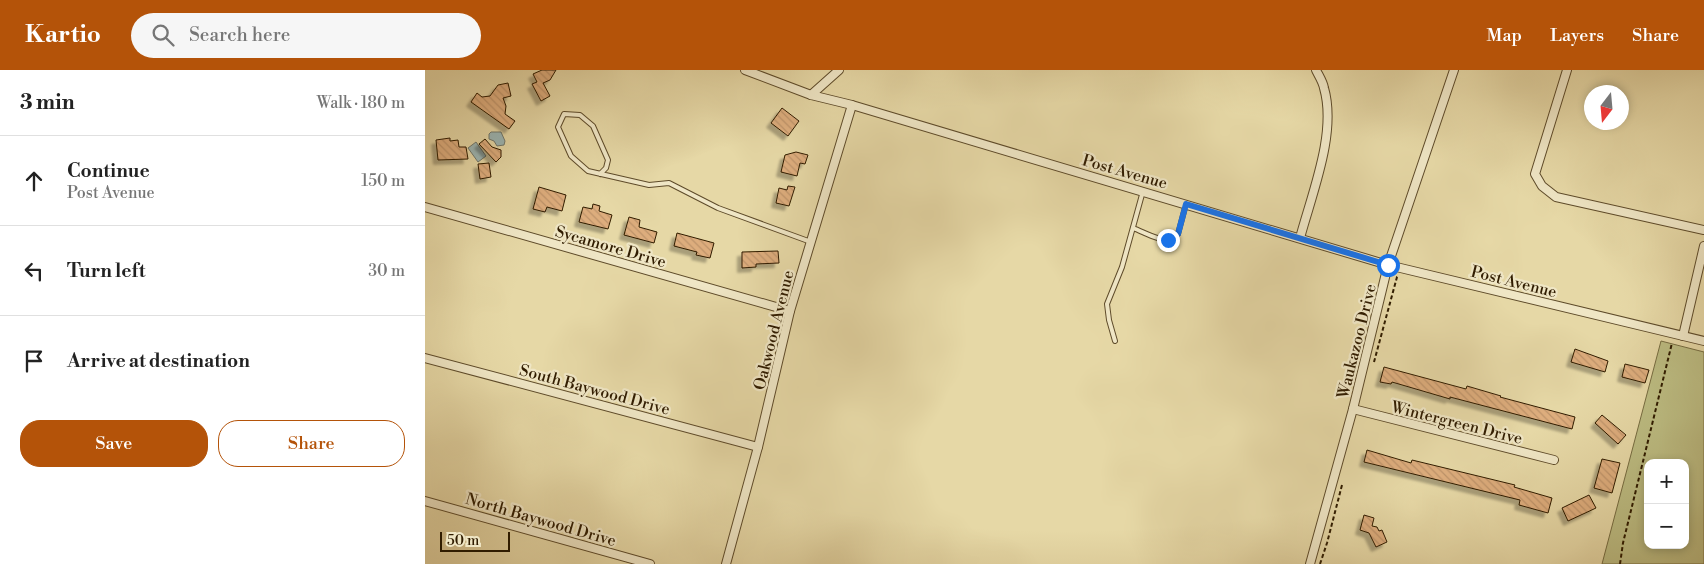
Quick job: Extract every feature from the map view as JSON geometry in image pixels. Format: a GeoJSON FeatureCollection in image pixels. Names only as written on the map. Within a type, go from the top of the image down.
{"type":"FeatureCollection","features":[{"type":"Feature","properties":{"kind":"street","name":"Post Avenue"},"geometry":{"type":"LineString","coordinates":[[745,70],[811,95],[852,105],[1388,265],[1704,341]]}},
{"type":"Feature","properties":{"kind":"street"},"geometry":{"type":"LineString","coordinates":[[811,95],[839,70]]}},
{"type":"Feature","properties":{"kind":"street"},"geometry":{"type":"LineString","coordinates":[[1300,238],[1326,144],[1327,101],[1324,86],[1316,70]]}},
{"type":"Feature","properties":{"kind":"street","name":"Waukazoo Drive"},"geometry":{"type":"LineString","coordinates":[[1310,564],[1353,409],[1388,265],[1454,70]]}},
{"type":"Feature","properties":{"kind":"street"},"geometry":{"type":"LineString","coordinates":[[1567,70],[1535,174],[1542,186],[1556,197],[1704,230]]}},
{"type":"Feature","properties":{"kind":"street","name":"Oakwood Avenue"},"geometry":{"type":"LineString","coordinates":[[726,564],[758,448],[790,311],[852,105]]}},
{"type":"Feature","properties":{"kind":"street","name":"Sycamore Drive"},"geometry":{"type":"LineString","coordinates":[[425,207],[790,311]]}},
{"type":"Feature","properties":{"kind":"street"},"geometry":{"type":"LineString","coordinates":[[1683,336],[1704,246]]}},
{"type":"Feature","properties":{"kind":"street","name":"South Baywood Drive"},"geometry":{"type":"LineString","coordinates":[[425,358],[758,448]]}},
{"type":"Feature","properties":{"kind":"street","name":"Wintergreen Drive"},"geometry":{"type":"LineString","coordinates":[[1353,409],[1554,460]]}},
{"type":"Feature","properties":{"kind":"street","name":"North Baywood Drive"},"geometry":{"type":"LineString","coordinates":[[425,501],[650,564]]}},
{"type":"Feature","properties":{"kind":"lane"},"geometry":{"type":"LineString","coordinates":[[600,174],[606,168],[608,160],[593,126],[580,115],[563,114],[558,127],[571,156],[588,171],[600,174],[649,185],[669,183],[719,208],[811,242]]}},
{"type":"Feature","properties":{"kind":"lane"},"geometry":{"type":"LineString","coordinates":[[1115,341],[1107,304],[1122,267],[1143,191]]}},
{"type":"Feature","properties":{"kind":"lane"},"geometry":{"type":"LineString","coordinates":[[1133,228],[1158,238],[1173,239],[1178,234],[1186,204]]}},
{"type":"Feature","properties":{"kind":"path"},"geometry":{"type":"LineString","coordinates":[[1372,369],[1397,277],[1403,272]]}},
{"type":"Feature","properties":{"kind":"path"},"geometry":{"type":"LineString","coordinates":[[1620,564],[1623,543],[1673,341]]}},
{"type":"Feature","properties":{"kind":"green space"},"geometry":{"type":"Polygon","coordinates":[[[1661,341],[1704,352],[1704,564],[1602,564],[1661,341]]]}},
{"type":"Feature","properties":{"kind":"water"},"geometry":{"type":"Polygon","coordinates":[[[491,132],[501,132],[505,141],[504,145],[497,146],[494,141],[489,139],[491,132]]]}},
{"type":"Feature","properties":{"kind":"water"},"geometry":{"type":"Polygon","coordinates":[[[476,142],[486,156],[478,162],[468,148],[476,142]]]}},
{"type":"Feature","properties":{"kind":"building"},"geometry":{"type":"Polygon","coordinates":[[[542,70],[556,70],[550,80],[543,83],[550,96],[541,101],[532,84],[537,82],[533,74],[542,70]]]}},
{"type":"Feature","properties":{"kind":"building"},"geometry":{"type":"Polygon","coordinates":[[[508,83],[511,96],[503,98],[506,106],[505,114],[515,121],[509,129],[471,102],[477,93],[482,97],[490,96],[498,85],[508,83]]]}},
{"type":"Feature","properties":{"kind":"building"},"geometry":{"type":"Polygon","coordinates":[[[782,108],[799,121],[788,136],[771,123],[782,108]]]}},
{"type":"Feature","properties":{"kind":"building"},"geometry":{"type":"Polygon","coordinates":[[[450,138],[450,141],[458,140],[459,147],[466,147],[468,159],[438,160],[436,140],[450,138]]]}},
{"type":"Feature","properties":{"kind":"building"},"geometry":{"type":"Polygon","coordinates":[[[485,139],[492,147],[501,150],[501,157],[496,162],[479,144],[485,139]]]}},
{"type":"Feature","properties":{"kind":"building"},"geometry":{"type":"Polygon","coordinates":[[[796,152],[808,155],[805,164],[800,163],[797,176],[781,172],[785,155],[796,152]]]}},
{"type":"Feature","properties":{"kind":"building"},"geometry":{"type":"Polygon","coordinates":[[[489,163],[491,177],[480,179],[478,164],[489,163]]]}},
{"type":"Feature","properties":{"kind":"building"},"geometry":{"type":"Polygon","coordinates":[[[788,186],[795,187],[789,206],[776,203],[779,188],[787,190],[788,186]]]}},
{"type":"Feature","properties":{"kind":"building"},"geometry":{"type":"Polygon","coordinates":[[[539,187],[566,195],[562,211],[547,207],[545,212],[533,209],[539,187]]]}},
{"type":"Feature","properties":{"kind":"building"},"geometry":{"type":"Polygon","coordinates":[[[593,204],[600,206],[599,211],[612,215],[608,229],[579,222],[583,207],[592,209],[593,204]]]}},
{"type":"Feature","properties":{"kind":"building"},"geometry":{"type":"Polygon","coordinates":[[[629,217],[640,220],[639,227],[657,232],[654,243],[624,235],[629,217]]]}},
{"type":"Feature","properties":{"kind":"building"},"geometry":{"type":"Polygon","coordinates":[[[677,233],[714,243],[710,258],[696,255],[697,252],[674,246],[677,233]]]}},
{"type":"Feature","properties":{"kind":"building"},"geometry":{"type":"Polygon","coordinates":[[[778,251],[779,263],[756,264],[756,267],[742,268],[742,252],[778,251]]]}},
{"type":"Feature","properties":{"kind":"building"},"geometry":{"type":"Polygon","coordinates":[[[1575,349],[1608,361],[1605,372],[1571,362],[1575,349]]]}},
{"type":"Feature","properties":{"kind":"building"},"geometry":{"type":"Polygon","coordinates":[[[1625,364],[1649,370],[1645,383],[1622,377],[1625,364]]]}},
{"type":"Feature","properties":{"kind":"building"},"geometry":{"type":"Polygon","coordinates":[[[1384,367],[1466,389],[1467,386],[1575,417],[1572,429],[1450,397],[1450,399],[1392,382],[1391,384],[1380,382],[1384,367]]]}},
{"type":"Feature","properties":{"kind":"building"},"geometry":{"type":"Polygon","coordinates":[[[1602,415],[1626,435],[1618,444],[1595,423],[1602,415]]]}},
{"type":"Feature","properties":{"kind":"building"},"geometry":{"type":"Polygon","coordinates":[[[1367,450],[1411,463],[1412,460],[1515,485],[1514,487],[1552,498],[1548,513],[1519,505],[1520,500],[1364,462],[1367,450]]]}},
{"type":"Feature","properties":{"kind":"building"},"geometry":{"type":"Polygon","coordinates":[[[1602,459],[1620,463],[1612,493],[1594,488],[1602,459]]]}},
{"type":"Feature","properties":{"kind":"building"},"geometry":{"type":"Polygon","coordinates":[[[1589,495],[1596,508],[1568,521],[1562,508],[1589,495]]]}},
{"type":"Feature","properties":{"kind":"building"},"geometry":{"type":"Polygon","coordinates":[[[1364,515],[1374,518],[1372,526],[1377,527],[1379,531],[1382,530],[1387,542],[1376,547],[1369,533],[1360,530],[1364,515]]]}},
{"type":"Feature","properties":{"kind":"route"},"geometry":{"type":"LineString","coordinates":[[1168,240],[1173,239],[1178,234],[1186,204],[1388,265]]}}]}
